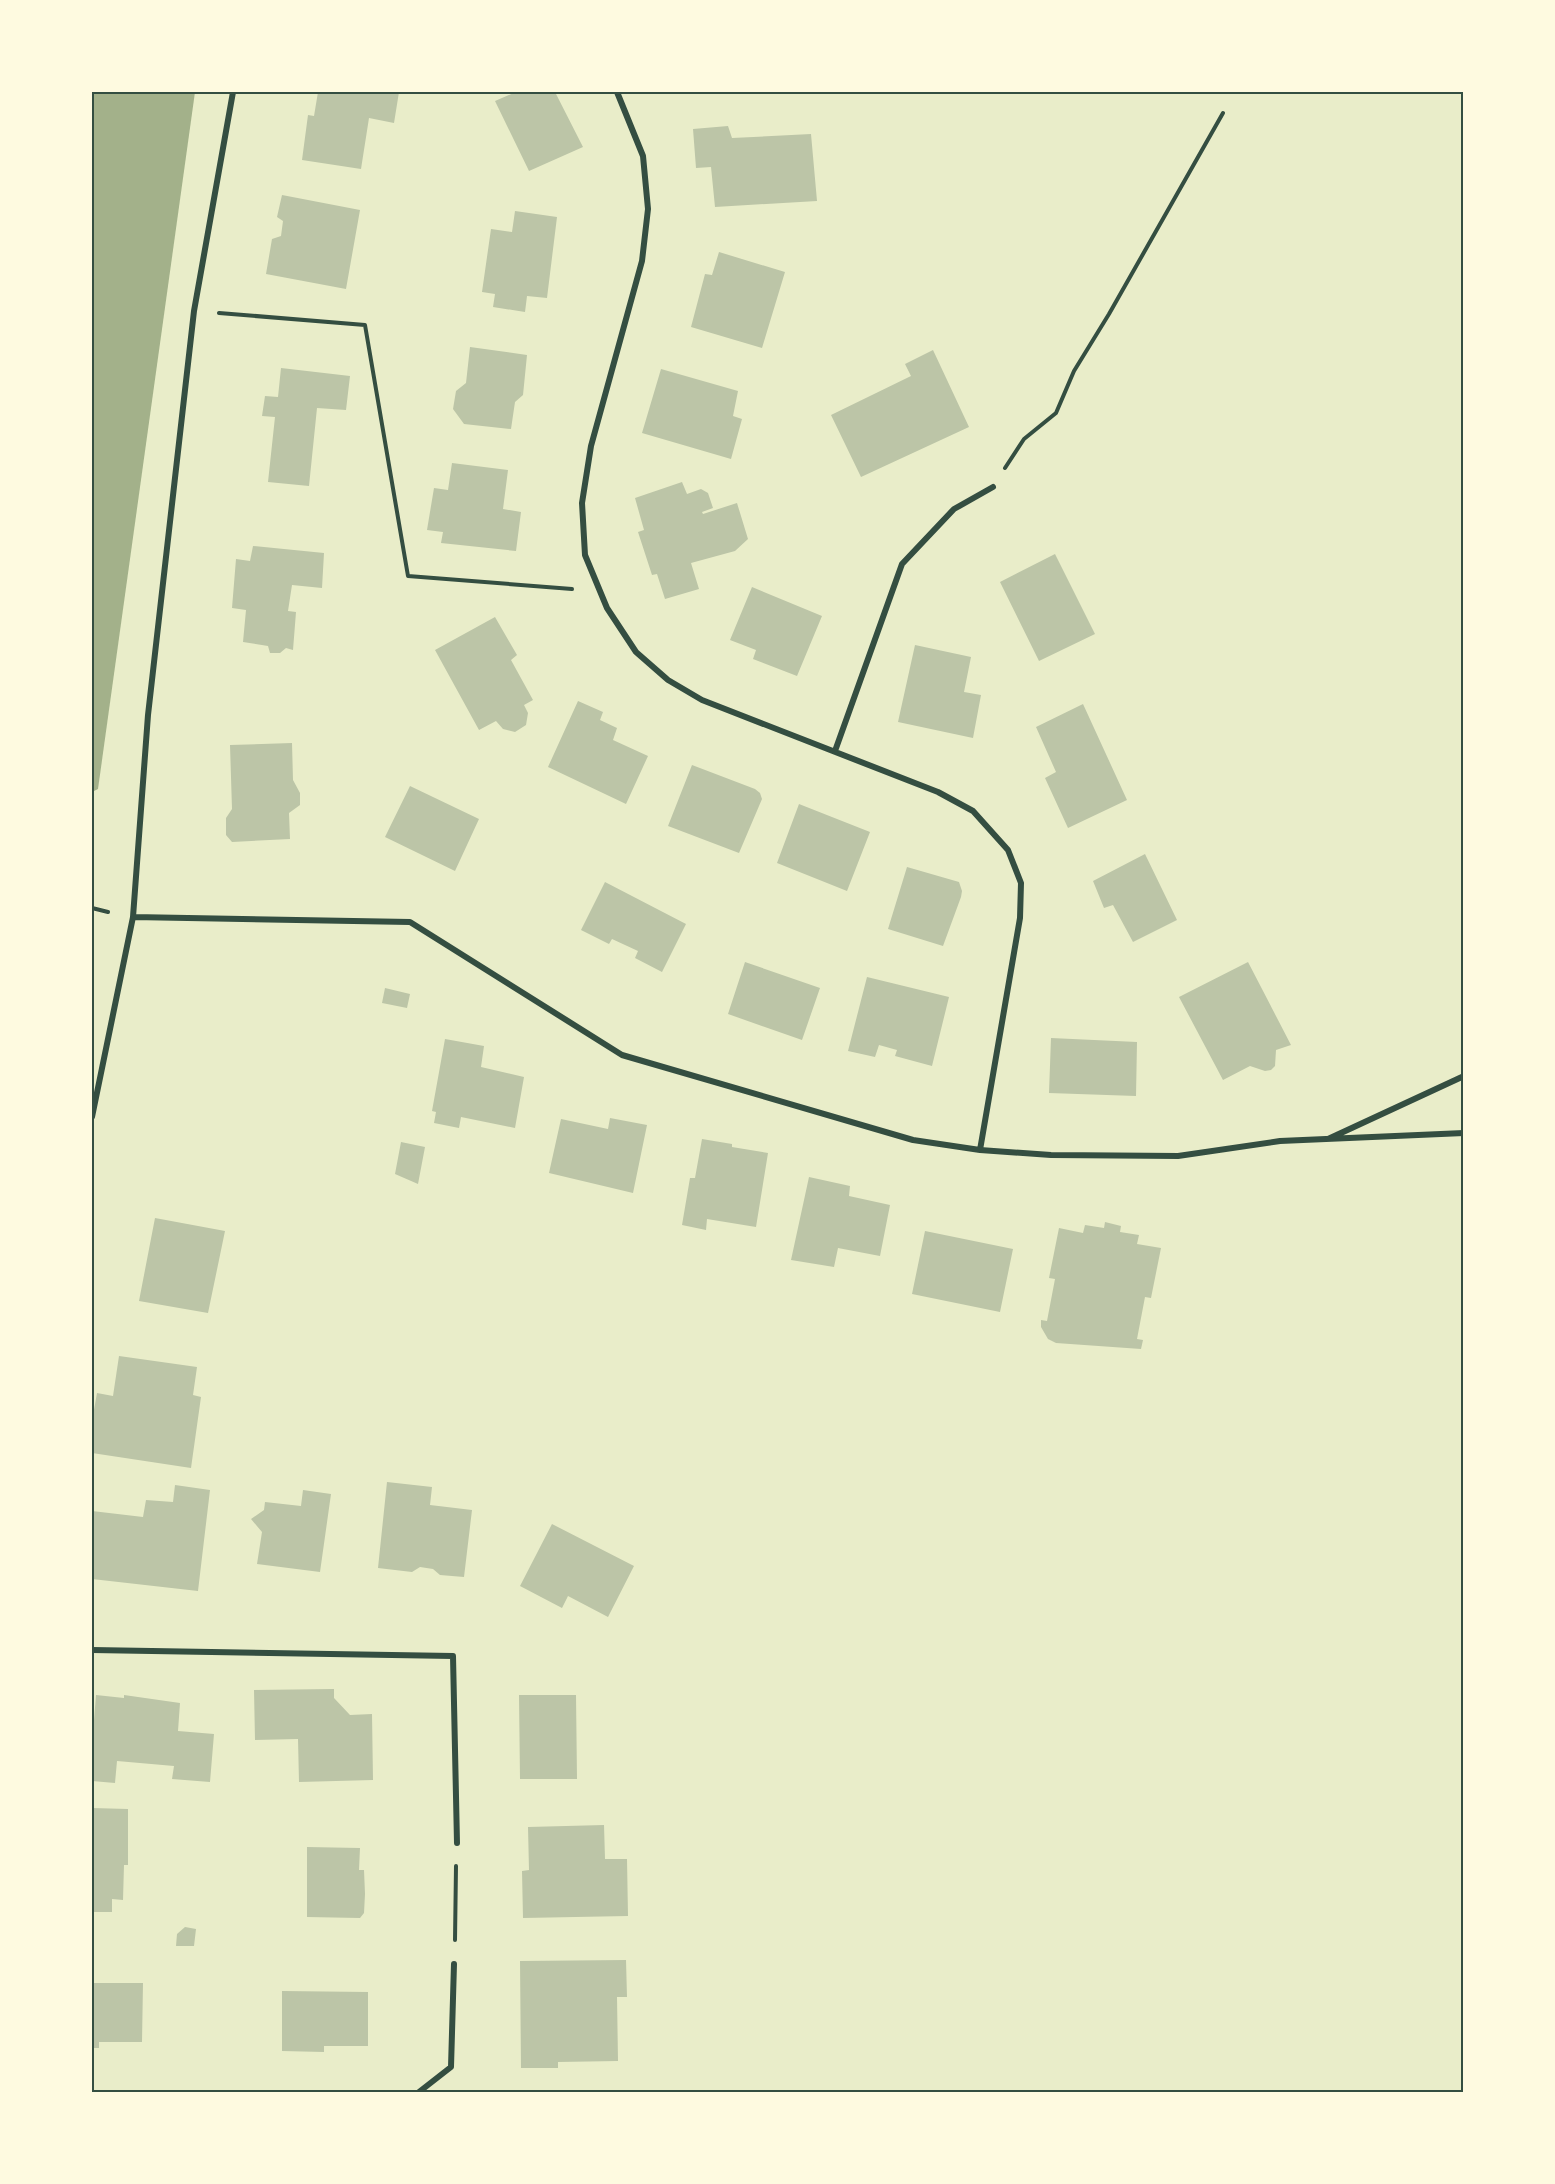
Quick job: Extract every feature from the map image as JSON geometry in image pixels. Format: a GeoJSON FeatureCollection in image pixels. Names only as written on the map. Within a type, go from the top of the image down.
{"type":"FeatureCollection","features":[{"type":"Feature","properties":{"kind":"street"},"geometry":{"type":"LineString","coordinates":[[92,1117],[133,917],[148,715],[194,311],[233,92]]}},
{"type":"Feature","properties":{"kind":"street"},"geometry":{"type":"LineString","coordinates":[[617,92],[643,156],[648,209],[642,261],[591,446],[582,503],[585,555],[607,608],[636,652],[668,680],[702,700],[938,792],[974,811],[1008,850],[1022,883],[1020,918],[980,1150]]}},
{"type":"Feature","properties":{"kind":"street"},"geometry":{"type":"LineString","coordinates":[[835,751],[902,564],[954,509],[993,487]]}},
{"type":"Feature","properties":{"kind":"street"},"geometry":{"type":"LineString","coordinates":[[133,917],[410,922],[622,1055],[913,1140],[980,1150],[1051,1155],[1178,1156],[1280,1141],[1464,1133]]}},
{"type":"Feature","properties":{"kind":"street"},"geometry":{"type":"LineString","coordinates":[[1325,1140],[1464,1076]]}},
{"type":"Feature","properties":{"kind":"street"},"geometry":{"type":"LineString","coordinates":[[92,1650],[453,1656],[457,1843]]}},
{"type":"Feature","properties":{"kind":"street"},"geometry":{"type":"LineString","coordinates":[[419,2092],[451,2067],[454,1964]]}},
{"type":"Feature","properties":{"kind":"path"},"geometry":{"type":"LineString","coordinates":[[993,487],[1024,440],[1056,413],[1074,371],[1110,314],[1223,113]]}},
{"type":"Feature","properties":{"kind":"path"},"geometry":{"type":"LineString","coordinates":[[194,311],[365,325],[408,576],[600,591]]}},
{"type":"Feature","properties":{"kind":"path"},"geometry":{"type":"LineString","coordinates":[[454,1964],[457,1843]]}},
{"type":"Feature","properties":{"kind":"shaded area"},"geometry":{"type":"Polygon","coordinates":[[[92,92],[195,92],[98,789],[92,792],[92,92]]]}},
{"type":"Feature","properties":{"kind":"building"},"geometry":{"type":"Polygon","coordinates":[[[318,92],[399,92],[394,123],[369,118],[361,169],[302,160],[308,115],[314,116],[318,92]]]}},
{"type":"Feature","properties":{"kind":"building"},"geometry":{"type":"Polygon","coordinates":[[[516,92],[555,92],[583,147],[529,171],[495,101],[516,92]]]}},
{"type":"Feature","properties":{"kind":"building"},"geometry":{"type":"Polygon","coordinates":[[[728,126],[732,138],[811,134],[817,201],[715,207],[711,167],[696,168],[693,129],[728,126]]]}},
{"type":"Feature","properties":{"kind":"building"},"geometry":{"type":"Polygon","coordinates":[[[282,195],[360,210],[346,289],[266,274],[272,239],[281,236],[283,221],[277,217],[282,195]]]}},
{"type":"Feature","properties":{"kind":"building"},"geometry":{"type":"Polygon","coordinates":[[[515,211],[557,217],[547,298],[527,296],[525,312],[493,307],[495,294],[482,292],[491,229],[512,232],[515,211]]]}},
{"type":"Feature","properties":{"kind":"building"},"geometry":{"type":"Polygon","coordinates":[[[719,252],[785,272],[762,348],[691,327],[705,274],[712,275],[719,252]]]}},
{"type":"Feature","properties":{"kind":"building"},"geometry":{"type":"Polygon","coordinates":[[[470,347],[527,355],[523,395],[515,402],[511,429],[464,424],[453,409],[456,391],[466,383],[470,347]]]}},
{"type":"Feature","properties":{"kind":"building"},"geometry":{"type":"Polygon","coordinates":[[[933,350],[969,427],[861,477],[831,415],[911,376],[905,364],[933,350]]]}},
{"type":"Feature","properties":{"kind":"building"},"geometry":{"type":"Polygon","coordinates":[[[281,368],[350,376],[346,410],[317,408],[309,486],[268,482],[275,417],[262,416],[265,396],[278,397],[281,368]]]}},
{"type":"Feature","properties":{"kind":"building"},"geometry":{"type":"Polygon","coordinates":[[[661,369],[738,391],[733,416],[742,419],[731,459],[642,433],[661,369]]]}},
{"type":"Feature","properties":{"kind":"building"},"geometry":{"type":"Polygon","coordinates":[[[452,463],[508,470],[503,509],[521,512],[516,551],[441,543],[443,532],[427,530],[434,488],[448,490],[452,463]]]}},
{"type":"Feature","properties":{"kind":"building"},"geometry":{"type":"Polygon","coordinates":[[[682,482],[687,494],[701,489],[708,493],[713,508],[702,512],[703,514],[737,503],[748,539],[735,551],[691,563],[699,589],[665,599],[657,574],[652,575],[638,532],[644,530],[635,498],[682,482]]]}},
{"type":"Feature","properties":{"kind":"building"},"geometry":{"type":"Polygon","coordinates":[[[253,546],[324,553],[322,588],[292,585],[288,611],[296,612],[293,650],[286,648],[280,653],[270,653],[268,646],[243,642],[246,610],[232,608],[236,559],[250,561],[253,546]]]}},
{"type":"Feature","properties":{"kind":"building"},"geometry":{"type":"Polygon","coordinates":[[[1055,554],[1095,634],[1039,661],[1000,582],[1055,554]]]}},
{"type":"Feature","properties":{"kind":"building"},"geometry":{"type":"Polygon","coordinates":[[[752,587],[822,616],[797,676],[753,659],[756,650],[730,640],[752,587]]]}},
{"type":"Feature","properties":{"kind":"building"},"geometry":{"type":"Polygon","coordinates":[[[495,617],[517,655],[511,660],[533,700],[524,705],[528,713],[526,725],[515,732],[503,729],[496,721],[479,730],[435,650],[495,617]]]}},
{"type":"Feature","properties":{"kind":"building"},"geometry":{"type":"Polygon","coordinates":[[[915,645],[971,657],[964,692],[981,695],[973,738],[898,722],[915,645]]]}},
{"type":"Feature","properties":{"kind":"building"},"geometry":{"type":"Polygon","coordinates":[[[578,701],[603,712],[600,720],[617,728],[613,740],[648,756],[626,804],[548,767],[578,701]]]}},
{"type":"Feature","properties":{"kind":"building"},"geometry":{"type":"Polygon","coordinates":[[[1083,704],[1127,800],[1068,828],[1045,778],[1056,772],[1036,727],[1083,704]]]}},
{"type":"Feature","properties":{"kind":"building"},"geometry":{"type":"Polygon","coordinates":[[[292,743],[293,780],[300,793],[300,805],[289,813],[290,839],[232,842],[226,835],[226,818],[232,809],[230,745],[292,743]]]}},
{"type":"Feature","properties":{"kind":"building"},"geometry":{"type":"Polygon","coordinates":[[[692,765],[760,793],[762,799],[739,853],[668,826],[692,765]]]}},
{"type":"Feature","properties":{"kind":"building"},"geometry":{"type":"Polygon","coordinates":[[[410,786],[479,819],[455,871],[385,837],[410,786]]]}},
{"type":"Feature","properties":{"kind":"building"},"geometry":{"type":"Polygon","coordinates":[[[799,804],[870,832],[847,891],[777,863],[799,804]]]}},
{"type":"Feature","properties":{"kind":"building"},"geometry":{"type":"Polygon","coordinates":[[[1145,854],[1177,920],[1133,942],[1113,905],[1104,908],[1093,881],[1145,854]]]}},
{"type":"Feature","properties":{"kind":"building"},"geometry":{"type":"Polygon","coordinates":[[[907,867],[959,882],[961,897],[943,946],[888,929],[907,867]]]}},
{"type":"Feature","properties":{"kind":"building"},"geometry":{"type":"Polygon","coordinates":[[[605,882],[686,924],[662,972],[635,958],[638,951],[612,939],[609,944],[581,930],[605,882]]]}},
{"type":"Feature","properties":{"kind":"building"},"geometry":{"type":"Polygon","coordinates":[[[745,962],[820,988],[802,1040],[728,1014],[745,962]]]}},
{"type":"Feature","properties":{"kind":"building"},"geometry":{"type":"Polygon","coordinates":[[[1248,962],[1291,1045],[1276,1050],[1275,1066],[1271,1070],[1265,1071],[1250,1066],[1223,1080],[1179,997],[1248,962]]]}},
{"type":"Feature","properties":{"kind":"building"},"geometry":{"type":"Polygon","coordinates":[[[867,977],[949,997],[932,1066],[895,1056],[897,1050],[879,1045],[875,1057],[848,1051],[867,977]]]}},
{"type":"Feature","properties":{"kind":"building"},"geometry":{"type":"Polygon","coordinates":[[[385,988],[410,994],[407,1008],[382,1003],[385,988]]]}},
{"type":"Feature","properties":{"kind":"building"},"geometry":{"type":"Polygon","coordinates":[[[1051,1038],[1137,1042],[1136,1096],[1049,1093],[1051,1038]]]}},
{"type":"Feature","properties":{"kind":"building"},"geometry":{"type":"Polygon","coordinates":[[[445,1039],[484,1046],[481,1067],[524,1077],[515,1128],[461,1117],[459,1128],[434,1123],[436,1112],[432,1111],[445,1039]]]}},
{"type":"Feature","properties":{"kind":"building"},"geometry":{"type":"Polygon","coordinates":[[[610,1118],[647,1125],[633,1193],[549,1173],[561,1119],[608,1129],[610,1118]]]}},
{"type":"Feature","properties":{"kind":"building"},"geometry":{"type":"Polygon","coordinates":[[[702,1139],[768,1153],[756,1227],[707,1219],[706,1230],[682,1225],[690,1178],[695,1178],[702,1139]]]}},
{"type":"Feature","properties":{"kind":"building"},"geometry":{"type":"Polygon","coordinates":[[[401,1142],[425,1147],[418,1184],[395,1174],[401,1142]]]}},
{"type":"Feature","properties":{"kind":"building"},"geometry":{"type":"Polygon","coordinates":[[[809,1177],[850,1186],[849,1196],[890,1205],[880,1256],[838,1248],[834,1267],[791,1260],[809,1177]]]}},
{"type":"Feature","properties":{"kind":"building"},"geometry":{"type":"Polygon","coordinates":[[[155,1218],[225,1231],[208,1313],[139,1301],[155,1218]]]}},
{"type":"Feature","properties":{"kind":"building"},"geometry":{"type":"Polygon","coordinates":[[[1105,1222],[1121,1226],[1120,1232],[1139,1235],[1137,1244],[1161,1248],[1151,1298],[1145,1297],[1137,1339],[1143,1340],[1141,1349],[1056,1343],[1048,1339],[1041,1327],[1041,1320],[1047,1321],[1055,1279],[1049,1278],[1059,1228],[1083,1233],[1085,1225],[1104,1228],[1105,1222]]]}},
{"type":"Feature","properties":{"kind":"building"},"geometry":{"type":"Polygon","coordinates":[[[925,1231],[1013,1249],[1000,1312],[912,1294],[925,1231]]]}},
{"type":"Feature","properties":{"kind":"building"},"geometry":{"type":"Polygon","coordinates":[[[119,1356],[197,1367],[193,1395],[201,1397],[191,1468],[92,1453],[92,1421],[97,1393],[113,1396],[119,1356]]]}},
{"type":"Feature","properties":{"kind":"building"},"geometry":{"type":"Polygon","coordinates":[[[387,1482],[432,1487],[430,1505],[472,1510],[464,1577],[440,1575],[433,1569],[420,1567],[412,1572],[378,1568],[387,1482]]]}},
{"type":"Feature","properties":{"kind":"building"},"geometry":{"type":"Polygon","coordinates":[[[175,1485],[210,1490],[198,1591],[92,1579],[92,1511],[143,1517],[146,1500],[173,1502],[175,1485]]]}},
{"type":"Feature","properties":{"kind":"building"},"geometry":{"type":"Polygon","coordinates":[[[303,1490],[331,1494],[320,1572],[257,1564],[262,1532],[251,1519],[264,1510],[265,1502],[301,1506],[303,1490]]]}},
{"type":"Feature","properties":{"kind":"building"},"geometry":{"type":"Polygon","coordinates":[[[552,1524],[634,1566],[608,1617],[568,1596],[562,1608],[520,1586],[552,1524]]]}},
{"type":"Feature","properties":{"kind":"building"},"geometry":{"type":"Polygon","coordinates":[[[334,1689],[334,1698],[350,1715],[372,1714],[373,1780],[299,1782],[298,1739],[255,1740],[254,1690],[334,1689]]]}},
{"type":"Feature","properties":{"kind":"building"},"geometry":{"type":"Polygon","coordinates":[[[96,1695],[124,1698],[124,1695],[180,1703],[178,1731],[214,1734],[210,1782],[172,1779],[174,1766],[117,1761],[115,1783],[92,1781],[92,1733],[96,1695]]]}},
{"type":"Feature","properties":{"kind":"building"},"geometry":{"type":"Polygon","coordinates":[[[519,1695],[576,1695],[577,1779],[520,1779],[519,1695]]]}},
{"type":"Feature","properties":{"kind":"building"},"geometry":{"type":"Polygon","coordinates":[[[92,1808],[128,1809],[128,1865],[124,1865],[123,1900],[112,1899],[112,1912],[92,1912],[92,1808]]]}},
{"type":"Feature","properties":{"kind":"building"},"geometry":{"type":"Polygon","coordinates":[[[604,1825],[605,1859],[627,1859],[628,1916],[523,1918],[522,1871],[529,1870],[528,1827],[604,1825]]]}},
{"type":"Feature","properties":{"kind":"building"},"geometry":{"type":"Polygon","coordinates":[[[307,1847],[360,1848],[359,1870],[364,1870],[365,1894],[364,1913],[360,1918],[307,1917],[307,1847]]]}},
{"type":"Feature","properties":{"kind":"building"},"geometry":{"type":"Polygon","coordinates":[[[185,1927],[196,1929],[194,1946],[176,1946],[177,1934],[185,1927]]]}},
{"type":"Feature","properties":{"kind":"building"},"geometry":{"type":"Polygon","coordinates":[[[626,1960],[627,1997],[617,1997],[618,2061],[558,2062],[558,2068],[521,2068],[520,1961],[626,1960]]]}},
{"type":"Feature","properties":{"kind":"building"},"geometry":{"type":"Polygon","coordinates":[[[92,1965],[94,1965],[94,1983],[143,1983],[142,2042],[99,2042],[99,2048],[92,2048],[92,1965]]]}},
{"type":"Feature","properties":{"kind":"building"},"geometry":{"type":"Polygon","coordinates":[[[282,1991],[368,1992],[368,2046],[324,2046],[324,2052],[282,2051],[282,1991]]]}}]}
